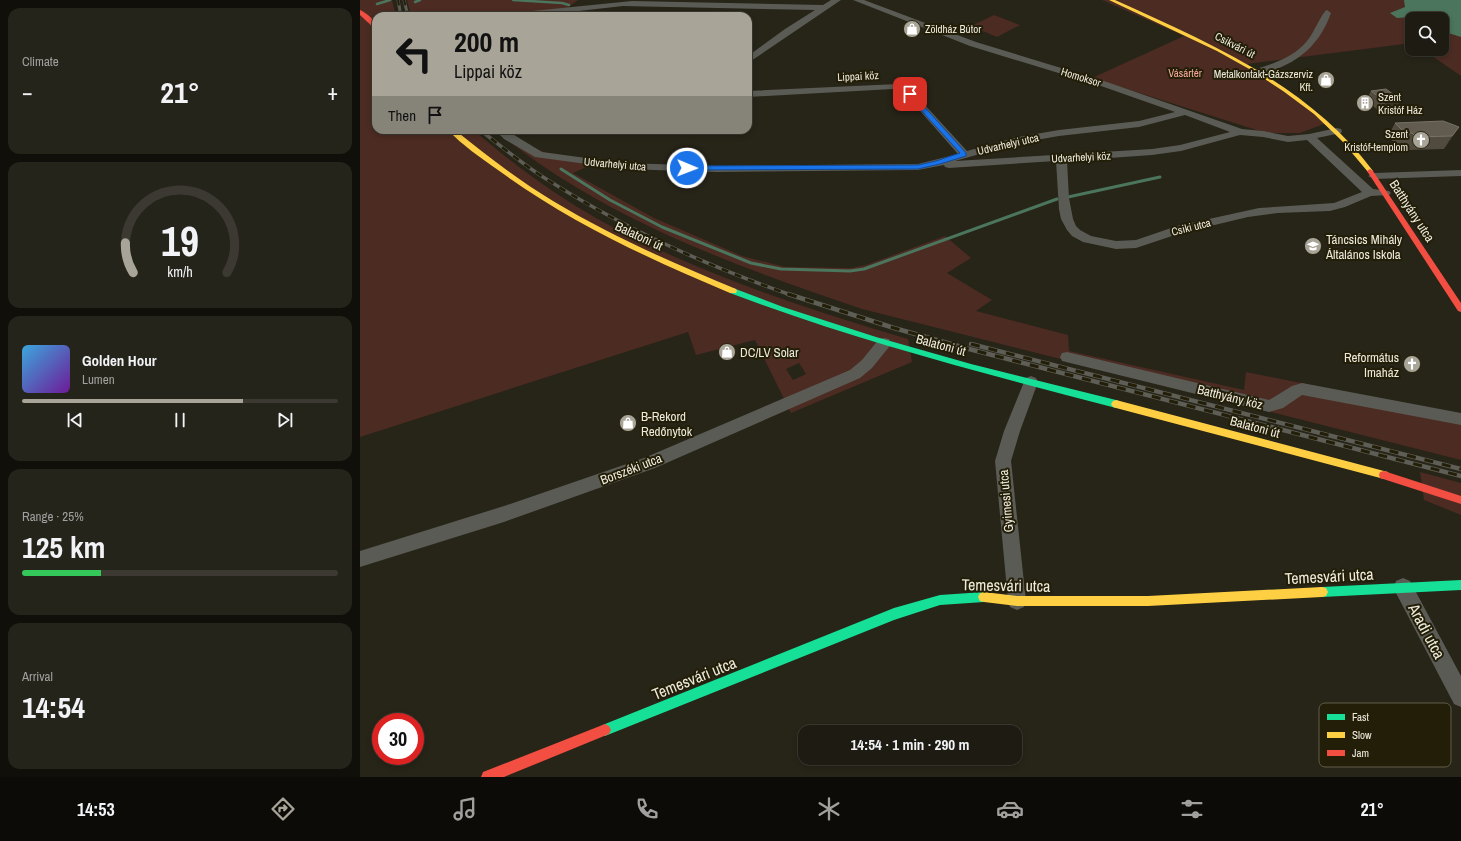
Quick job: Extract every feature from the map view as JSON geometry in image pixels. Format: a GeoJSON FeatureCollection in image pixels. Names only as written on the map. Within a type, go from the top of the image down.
{"type":"FeatureCollection","features":[{"type":"Feature","properties":{"kind":"street"},"geometry":{"type":"LineString","coordinates":[[578,8],[582,0]]}},
{"type":"Feature","properties":{"kind":"street"},"geometry":{"type":"LineString","coordinates":[[546,12],[652,0]]}},
{"type":"Feature","properties":{"kind":"street"},"geometry":{"type":"LineString","coordinates":[[752,57],[788,31],[837,0]]}},
{"type":"Feature","properties":{"kind":"street","name":"Homoksor"},"geometry":{"type":"LineString","coordinates":[[857,0],[972,44],[1097,82],[1187,112],[1240,132],[1263,134],[1288,140],[1337,131]]}},
{"type":"Feature","properties":{"kind":"street","name":"Csikvári út"},"geometry":{"type":"LineString","coordinates":[[1111,0],[1219,50],[1259,71],[1302,100],[1337,131]]}},
{"type":"Feature","properties":{"kind":"street"},"geometry":{"type":"LineString","coordinates":[[622,4],[824,8]]}},
{"type":"Feature","properties":{"kind":"street"},"geometry":{"type":"LineString","coordinates":[[360,12],[372,22]]}},
{"type":"Feature","properties":{"kind":"street"},"geometry":{"type":"LineString","coordinates":[[1259,71],[1278,66],[1302,52],[1319,32],[1327,13]]}},
{"type":"Feature","properties":{"kind":"street","name":"Lippai köz"},"geometry":{"type":"LineString","coordinates":[[752,94],[894,86],[910,94],[964,154]]}},
{"type":"Feature","properties":{"kind":"street","name":"Udvarhelyi utca"},"geometry":{"type":"LineString","coordinates":[[505,134],[539,155],[623,166],[718,169],[918,167],[1018,140],[1059,133],[1139,124],[1187,112]]}},
{"type":"Feature","properties":{"kind":"street","name":"Batthyány utca"},"geometry":{"type":"LineString","coordinates":[[1337,131],[1360,156],[1374,176],[1461,309]]}},
{"type":"Feature","properties":{"kind":"street","name":"Udvarhelyi köz"},"geometry":{"type":"LineString","coordinates":[[918,167],[1134,154],[1181,148],[1240,132]]}},
{"type":"Feature","properties":{"kind":"street","name":"Balatoni út"},"geometry":{"type":"LineString","coordinates":[[455,134],[485,160],[557,208],[606,235],[679,269],[750,299],[794,315],[884,343],[1372,471],[1461,500]]}},
{"type":"Feature","properties":{"kind":"street"},"geometry":{"type":"LineString","coordinates":[[1309,137],[1370,193]]}},
{"type":"Feature","properties":{"kind":"street","name":"Csiki utca"},"geometry":{"type":"LineString","coordinates":[[1061,158],[1064,202],[1069,225],[1076,233],[1086,238],[1112,244],[1138,244],[1181,229],[1249,213],[1337,205],[1370,193],[1385,193]]}},
{"type":"Feature","properties":{"kind":"street"},"geometry":{"type":"LineString","coordinates":[[1374,176],[1461,173]]}},
{"type":"Feature","properties":{"kind":"street","name":"Borszéki utca"},"geometry":{"type":"LineString","coordinates":[[360,559],[504,514],[649,462],[855,374],[867,364],[884,343]]}},
{"type":"Feature","properties":{"kind":"street","name":"Batthyány köz"},"geometry":{"type":"LineString","coordinates":[[1067,357],[1269,406],[1277,405],[1294,391],[1302,389],[1461,419]]}},
{"type":"Feature","properties":{"kind":"street","name":"Gyimesi utca"},"geometry":{"type":"LineString","coordinates":[[1017,601],[1003,475],[1003,461],[1005,450],[1023,406],[1030,382]]}},
{"type":"Feature","properties":{"kind":"street","name":"Temesvári utca"},"geometry":{"type":"LineString","coordinates":[[488,777],[918,606],[940,600],[982,597],[1017,601],[1148,601],[1461,585]]}},
{"type":"Feature","properties":{"kind":"street","name":"Aradi utca"},"geometry":{"type":"LineString","coordinates":[[1404,587],[1461,697]]}},
{"type":"Feature","properties":{"kind":"green space"},"geometry":{"type":"Polygon","coordinates":[[[360,0],[392,0],[395,12],[372,12],[372,134],[479,134],[533,177],[596,218],[671,255],[710,272],[788,301],[908,339],[912,362],[791,413],[755,340],[696,355],[688,332],[360,437],[360,0]],[[799,363],[786,369],[793,380],[806,374],[799,363]]]}},
{"type":"Feature","properties":{"kind":"green space"},"geometry":{"type":"Polygon","coordinates":[[[407,0],[578,0],[562,12],[410,12],[407,0]]]}},
{"type":"Feature","properties":{"kind":"green space","name":"Vásártér"},"geometry":{"type":"Polygon","coordinates":[[[1102,0],[1461,0],[1461,76],[1432,56],[1449,56],[1449,12],[1405,12],[1405,44],[1247,64],[1329,122],[1300,133],[1266,133],[1092,78],[1184,36],[1102,0]]]}},
{"type":"Feature","properties":{"kind":"green space"},"geometry":{"type":"Polygon","coordinates":[[[994,15],[1020,25],[997,37],[971,26],[994,15]]]}},
{"type":"Feature","properties":{"kind":"green space"},"geometry":{"type":"Polygon","coordinates":[[[500,134],[513,134],[533,147],[554,155],[604,159],[573,173],[654,218],[742,256],[785,267],[851,268],[866,265],[945,236],[971,258],[947,273],[992,300],[976,311],[1068,335],[1069,351],[1244,390],[1246,372],[1461,415],[1461,460],[862,309],[765,275],[670,236],[624,214],[579,189],[536,161],[500,134]]]}},
{"type":"Feature","properties":{"kind":"green space"},"geometry":{"type":"Polygon","coordinates":[[[1420,472],[1461,483],[1461,515],[1424,500],[1420,472]]]}},
{"type":"Feature","properties":{"kind":"shaded area"},"geometry":{"type":"Polygon","coordinates":[[[1404,0],[1461,0],[1461,37],[1449,33],[1449,12],[1405,12],[1405,18],[1397,18],[1390,13],[1405,7],[1404,0]]]}},
{"type":"Feature","properties":{"kind":"building"},"geometry":{"type":"Polygon","coordinates":[[[1386,89],[1401,100],[1386,102],[1371,91],[1386,89]]]}},
{"type":"Feature","properties":{"kind":"building"},"geometry":{"type":"Polygon","coordinates":[[[1443,121],[1459,127],[1452,136],[1416,137],[1412,133],[1405,133],[1395,123],[1443,121]]]}},
{"type":"Feature","properties":{"kind":"waterway"},"geometry":{"type":"LineString","coordinates":[[377,4],[390,0]]}},
{"type":"Feature","properties":{"kind":"waterway"},"geometry":{"type":"LineString","coordinates":[[415,2],[420,0]]}},
{"type":"Feature","properties":{"kind":"waterway"},"geometry":{"type":"LineString","coordinates":[[513,0],[562,3],[569,5]]}},
{"type":"Feature","properties":{"kind":"waterway"},"geometry":{"type":"LineString","coordinates":[[561,169],[610,200],[662,227],[751,263],[781,269],[850,271],[864,269],[1057,199]]}},
{"type":"Feature","properties":{"kind":"waterway"},"geometry":{"type":"LineString","coordinates":[[1068,197],[1160,177]]}},
{"type":"Feature","properties":{"kind":"railway"},"geometry":{"type":"LineString","coordinates":[[398,0],[400,12]]}},
{"type":"Feature","properties":{"kind":"railway"},"geometry":{"type":"LineString","coordinates":[[404,0],[407,12]]}},
{"type":"Feature","properties":{"kind":"railway"},"geometry":{"type":"LineString","coordinates":[[485,134],[535,172],[602,212],[695,258],[790,295]]}},
{"type":"Feature","properties":{"kind":"railway"},"geometry":{"type":"LineString","coordinates":[[790,295],[894,328],[969,349],[1461,476]]}},
{"type":"Feature","properties":{"kind":"railway"},"geometry":{"type":"LineString","coordinates":[[971,344],[1461,469]]}},
{"type":"Feature","properties":{"kind":"traffic: fast"},"geometry":{"type":"LineString","coordinates":[[733,291],[780,309],[875,340],[971,367],[1116,404]]}},
{"type":"Feature","properties":{"kind":"traffic: fast"},"geometry":{"type":"LineString","coordinates":[[1322,592],[1461,585]]}},
{"type":"Feature","properties":{"kind":"traffic: fast"},"geometry":{"type":"LineString","coordinates":[[605,730],[894,614],[940,600],[984,597]]}},
{"type":"Feature","properties":{"kind":"traffic: slow"},"geometry":{"type":"LineString","coordinates":[[1111,0],[1218,50],[1285,89],[1316,113],[1344,140],[1370,171]]}},
{"type":"Feature","properties":{"kind":"traffic: slow"},"geometry":{"type":"LineString","coordinates":[[456,134],[516,180],[585,222],[657,259],[733,291]]}},
{"type":"Feature","properties":{"kind":"traffic: slow"},"geometry":{"type":"LineString","coordinates":[[1116,404],[1384,475]]}},
{"type":"Feature","properties":{"kind":"traffic: slow"},"geometry":{"type":"LineString","coordinates":[[984,597],[1017,601],[1148,601],[1322,592]]}},
{"type":"Feature","properties":{"kind":"traffic: jam"},"geometry":{"type":"LineString","coordinates":[[360,12],[372,22]]}},
{"type":"Feature","properties":{"kind":"traffic: jam"},"geometry":{"type":"LineString","coordinates":[[1370,171],[1461,309]]}},
{"type":"Feature","properties":{"kind":"traffic: jam"},"geometry":{"type":"LineString","coordinates":[[1384,475],[1461,500]]}},
{"type":"Feature","properties":{"kind":"traffic: jam"},"geometry":{"type":"LineString","coordinates":[[488,777],[605,730]]}},
{"type":"Feature","properties":{"kind":"place","name":"Zöldház Bútor"},"geometry":{"type":"Point","coordinates":[912,29]}},
{"type":"Feature","properties":{"kind":"place","name":"Metalkontakt-Gázszerviz Kft."},"geometry":{"type":"Point","coordinates":[1326,80]}},
{"type":"Feature","properties":{"kind":"place","name":"Szent Kristóf Ház"},"geometry":{"type":"Point","coordinates":[1365,103]}},
{"type":"Feature","properties":{"kind":"place","name":"Szent Kristóf-templom"},"geometry":{"type":"Point","coordinates":[1421,140]}},
{"type":"Feature","properties":{"kind":"place","name":"Táncsics Mihály Általános Iskola"},"geometry":{"type":"Point","coordinates":[1313,246]}},
{"type":"Feature","properties":{"kind":"place","name":"DC/LV Solar"},"geometry":{"type":"Point","coordinates":[727,352]}},
{"type":"Feature","properties":{"kind":"place","name":"Református Imaház"},"geometry":{"type":"Point","coordinates":[1412,364]}},
{"type":"Feature","properties":{"kind":"place","name":"B-Rekord Redőnytok"},"geometry":{"type":"Point","coordinates":[628,423]}},
{"type":"Feature","properties":{"kind":"route"},"geometry":{"type":"LineString","coordinates":[[687,168],[918,167],[937,163],[964,154],[910,94]]}}]}
